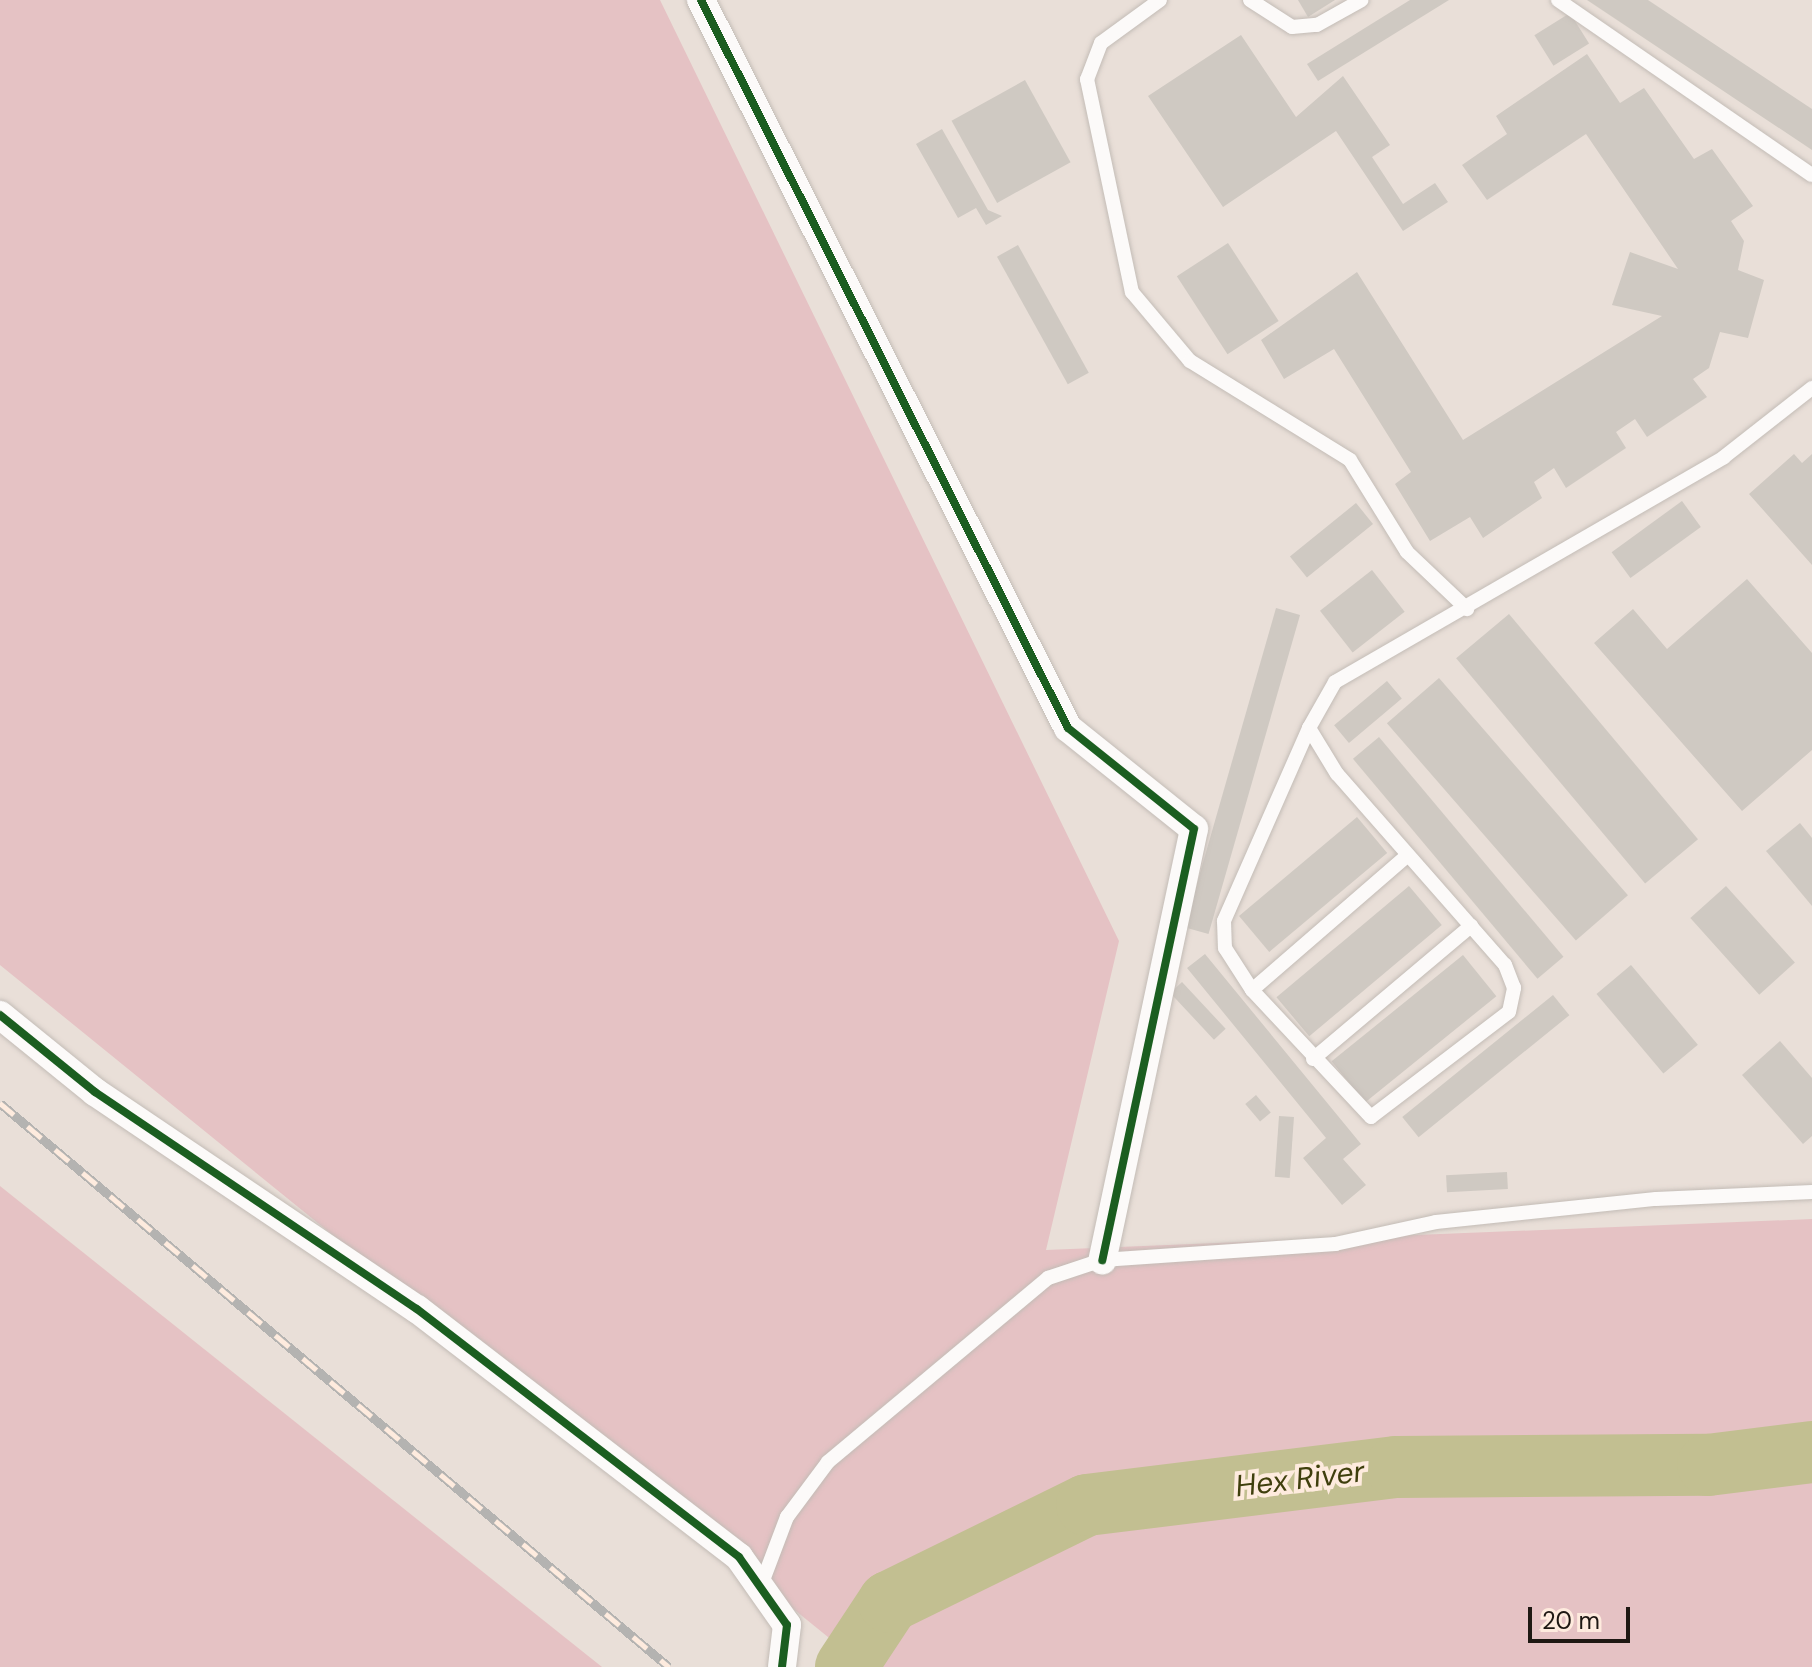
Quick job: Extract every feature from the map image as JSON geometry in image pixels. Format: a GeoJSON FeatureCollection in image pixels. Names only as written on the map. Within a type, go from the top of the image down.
{"type":"FeatureCollection","features":[{"type":"Feature","properties":{"kind":"street"},"geometry":{"type":"LineString","coordinates":[[701,0],[1068,728],[1194,829],[1102,1260]]}},
{"type":"Feature","properties":{"kind":"street"},"geometry":{"type":"LineString","coordinates":[[0,1015],[95,1092],[417,1309],[709,1533],[762,1583],[787,1625],[782,1667]]}},
{"type":"Feature","properties":{"kind":"lane"},"geometry":{"type":"LineString","coordinates":[[1160,0],[1101,43],[1087,79],[1111,221],[1132,292],[1190,361],[1350,460],[1407,552],[1467,609]]}},
{"type":"Feature","properties":{"kind":"lane"},"geometry":{"type":"LineString","coordinates":[[1250,0],[1272,21],[1292,27],[1317,25],[1362,0]]}},
{"type":"Feature","properties":{"kind":"lane"},"geometry":{"type":"LineString","coordinates":[[1558,0],[1812,175]]}},
{"type":"Feature","properties":{"kind":"lane"},"geometry":{"type":"LineString","coordinates":[[1309,728],[1337,774],[1505,965],[1514,988],[1509,1012],[1371,1117],[1313,1059],[1252,990],[1225,948],[1224,921],[1309,728],[1335,682],[1467,609],[1724,457],[1812,388]]}},
{"type":"Feature","properties":{"kind":"lane"},"geometry":{"type":"LineString","coordinates":[[1252,990],[1408,855]]}},
{"type":"Feature","properties":{"kind":"lane"},"geometry":{"type":"LineString","coordinates":[[1313,1059],[1471,926]]}},
{"type":"Feature","properties":{"kind":"lane"},"geometry":{"type":"LineString","coordinates":[[762,1583],[772,1548],[808,1485],[876,1415],[1026,1292],[1102,1260],[1335,1244],[1436,1222],[1656,1199],[1812,1192]]}},
{"type":"Feature","properties":{"kind":"shaded area"},"geometry":{"type":"Polygon","coordinates":[[[0,0],[660,0],[1119,941],[1046,1250],[1812,1219],[1812,1667],[865,1667],[0,965],[0,0]]]}},
{"type":"Feature","properties":{"kind":"shaded area"},"geometry":{"type":"Polygon","coordinates":[[[0,1186],[602,1667],[0,1667],[0,1186]]]}},
{"type":"Feature","properties":{"kind":"building"},"geometry":{"type":"Polygon","coordinates":[[[1298,0],[1335,0],[1308,17],[1298,0]]]}},
{"type":"Feature","properties":{"kind":"building"},"geometry":{"type":"Polygon","coordinates":[[[1410,0],[1449,0],[1318,81],[1307,64],[1410,0]]]}},
{"type":"Feature","properties":{"kind":"building"},"geometry":{"type":"Polygon","coordinates":[[[1587,0],[1648,0],[1812,109],[1812,150],[1587,0]]]}},
{"type":"Feature","properties":{"kind":"building"},"geometry":{"type":"Polygon","coordinates":[[[1570,13],[1589,44],[1553,66],[1534,35],[1570,13]]]}},
{"type":"Feature","properties":{"kind":"building"},"geometry":{"type":"Polygon","coordinates":[[[1241,35],[1296,117],[1343,76],[1390,145],[1372,157],[1403,204],[1435,183],[1448,202],[1403,231],[1336,131],[1223,207],[1148,96],[1241,35]]]}},
{"type":"Feature","properties":{"kind":"building"},"geometry":{"type":"Polygon","coordinates":[[[1587,54],[1620,103],[1644,88],[1694,159],[1712,149],[1753,206],[1731,221],[1744,241],[1738,270],[1764,280],[1748,338],[1720,332],[1709,368],[1693,379],[1707,397],[1647,437],[1635,419],[1616,432],[1626,448],[1566,488],[1554,468],[1534,482],[1542,498],[1483,538],[1470,517],[1430,541],[1395,484],[1411,472],[1334,349],[1284,379],[1261,340],[1357,272],[1463,440],[1662,316],[1612,305],[1630,252],[1678,269],[1586,134],[1487,200],[1462,165],[1507,134],[1496,116],[1587,54]]]}},
{"type":"Feature","properties":{"kind":"building"},"geometry":{"type":"Polygon","coordinates":[[[1025,80],[1071,162],[997,203],[952,121],[1025,80]]]}},
{"type":"Feature","properties":{"kind":"building"},"geometry":{"type":"Polygon","coordinates":[[[942,129],[988,210],[1002,216],[986,225],[976,208],[958,218],[916,144],[942,129]]]}},
{"type":"Feature","properties":{"kind":"building"},"geometry":{"type":"Polygon","coordinates":[[[1228,243],[1279,321],[1227,354],[1177,276],[1228,243]]]}},
{"type":"Feature","properties":{"kind":"building"},"geometry":{"type":"Polygon","coordinates":[[[1018,245],[1089,373],[1068,384],[997,257],[1018,245]]]}},
{"type":"Feature","properties":{"kind":"building"},"geometry":{"type":"Polygon","coordinates":[[[1794,454],[1802,463],[1812,454],[1812,565],[1749,494],[1794,454]]]}},
{"type":"Feature","properties":{"kind":"building"},"geometry":{"type":"Polygon","coordinates":[[[1682,501],[1701,527],[1630,578],[1612,552],[1682,501]]]}},
{"type":"Feature","properties":{"kind":"building"},"geometry":{"type":"Polygon","coordinates":[[[1356,503],[1373,524],[1307,577],[1290,556],[1356,503]]]}},
{"type":"Feature","properties":{"kind":"building"},"geometry":{"type":"Polygon","coordinates":[[[1372,570],[1405,612],[1353,652],[1320,611],[1372,570]]]}},
{"type":"Feature","properties":{"kind":"building"},"geometry":{"type":"Polygon","coordinates":[[[1747,579],[1812,653],[1812,750],[1742,811],[1594,643],[1633,609],[1667,649],[1747,579]]]}},
{"type":"Feature","properties":{"kind":"building"},"geometry":{"type":"Polygon","coordinates":[[[1276,608],[1300,615],[1209,934],[1184,927],[1276,608]]]}},
{"type":"Feature","properties":{"kind":"building"},"geometry":{"type":"Polygon","coordinates":[[[1509,614],[1698,839],[1645,884],[1456,658],[1509,614]]]}},
{"type":"Feature","properties":{"kind":"building"},"geometry":{"type":"Polygon","coordinates":[[[1439,678],[1628,895],[1576,941],[1387,723],[1439,678]]]}},
{"type":"Feature","properties":{"kind":"building"},"geometry":{"type":"Polygon","coordinates":[[[1387,681],[1402,699],[1349,743],[1334,725],[1387,681]]]}},
{"type":"Feature","properties":{"kind":"building"},"geometry":{"type":"Polygon","coordinates":[[[1379,737],[1563,957],[1537,979],[1353,759],[1379,737]]]}},
{"type":"Feature","properties":{"kind":"building"},"geometry":{"type":"Polygon","coordinates":[[[1357,817],[1387,853],[1269,952],[1239,916],[1357,817]]]}},
{"type":"Feature","properties":{"kind":"building"},"geometry":{"type":"Polygon","coordinates":[[[1800,823],[1812,838],[1812,906],[1766,851],[1800,823]]]}},
{"type":"Feature","properties":{"kind":"building"},"geometry":{"type":"Polygon","coordinates":[[[1409,886],[1442,925],[1309,1036],[1276,997],[1409,886]]]}},
{"type":"Feature","properties":{"kind":"building"},"geometry":{"type":"Polygon","coordinates":[[[1726,886],[1795,963],[1759,995],[1690,918],[1726,886]]]}},
{"type":"Feature","properties":{"kind":"building"},"geometry":{"type":"Polygon","coordinates":[[[1205,954],[1361,1144],[1343,1159],[1366,1185],[1342,1205],[1303,1158],[1326,1138],[1187,968],[1205,954]]]}},
{"type":"Feature","properties":{"kind":"building"},"geometry":{"type":"Polygon","coordinates":[[[1463,955],[1496,996],[1365,1103],[1332,1061],[1463,955]]]}},
{"type":"Feature","properties":{"kind":"building"},"geometry":{"type":"Polygon","coordinates":[[[1631,965],[1698,1045],[1663,1074],[1597,994],[1631,965]]]}},
{"type":"Feature","properties":{"kind":"building"},"geometry":{"type":"Polygon","coordinates":[[[1182,982],[1226,1029],[1214,1040],[1170,993],[1182,982]]]}},
{"type":"Feature","properties":{"kind":"building"},"geometry":{"type":"Polygon","coordinates":[[[1553,995],[1569,1015],[1419,1137],[1402,1117],[1553,995]]]}},
{"type":"Feature","properties":{"kind":"building"},"geometry":{"type":"Polygon","coordinates":[[[1780,1041],[1812,1078],[1812,1136],[1803,1144],[1742,1075],[1780,1041]]]}},
{"type":"Feature","properties":{"kind":"building"},"geometry":{"type":"Polygon","coordinates":[[[1256,1095],[1271,1113],[1260,1122],[1245,1104],[1256,1095]]]}},
{"type":"Feature","properties":{"kind":"building"},"geometry":{"type":"Polygon","coordinates":[[[1279,1116],[1294,1117],[1290,1178],[1275,1177],[1279,1116]]]}},
{"type":"Feature","properties":{"kind":"building"},"geometry":{"type":"Polygon","coordinates":[[[1507,1172],[1508,1189],[1447,1192],[1446,1175],[1507,1172]]]}},
{"type":"Feature","properties":{"kind":"waterway","name":"Hex River"},"geometry":{"type":"LineString","coordinates":[[846,1667],[889,1602],[1087,1505],[1396,1467],[1708,1465],[1812,1452]]}},
{"type":"Feature","properties":{"kind":"railway"},"geometry":{"type":"LineString","coordinates":[[0,1103],[669,1667]]}},
{"type":"Feature","properties":{"kind":"cycle path"},"geometry":{"type":"LineString","coordinates":[[701,0],[1068,728],[1194,829],[1102,1260]]}},
{"type":"Feature","properties":{"kind":"cycle path"},"geometry":{"type":"LineString","coordinates":[[0,1015],[95,1092],[417,1309],[739,1557],[787,1625],[782,1667]]}}]}
